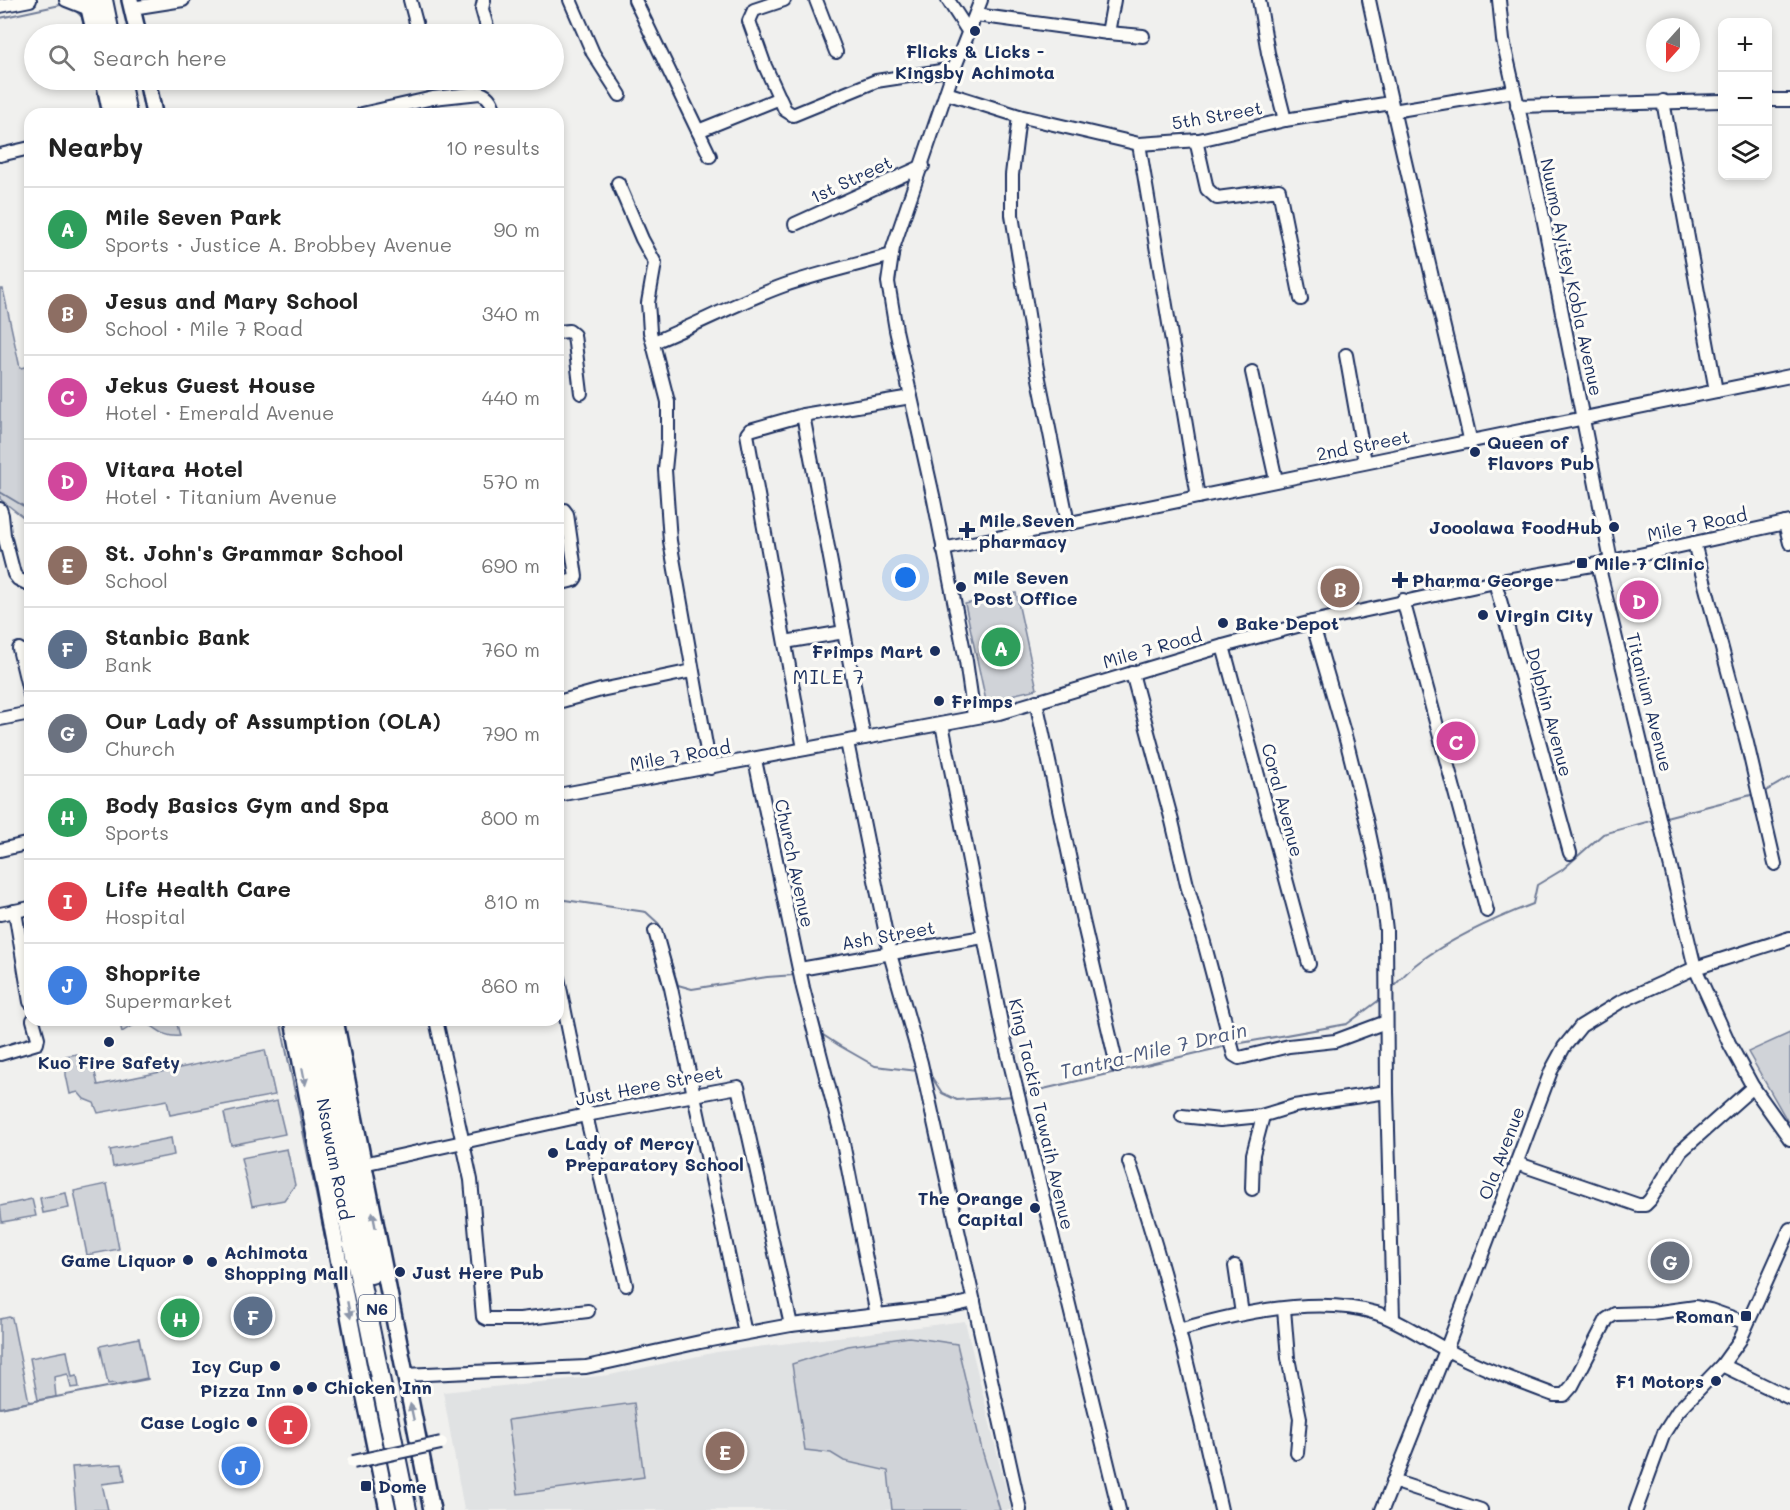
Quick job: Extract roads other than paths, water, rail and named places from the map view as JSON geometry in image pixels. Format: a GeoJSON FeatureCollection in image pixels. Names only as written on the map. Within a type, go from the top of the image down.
{"type":"FeatureCollection","features":[{"type":"Feature","properties":{"kind":"highway"},"geometry":{"type":"LineString","coordinates":[[93,3],[105,24]]}},
{"type":"Feature","properties":{"kind":"highway"},"geometry":{"type":"LineString","coordinates":[[124,24],[126,3]]}},
{"type":"Feature","properties":{"kind":"highway"},"geometry":{"type":"LineString","coordinates":[[122,90],[126,108]]}},
{"type":"Feature","properties":{"kind":"highway"},"geometry":{"type":"LineString","coordinates":[[134,90],[138,108]]}},
{"type":"Feature","properties":{"kind":"highway","name":"Nsawam Road"},"geometry":{"type":"LineString","coordinates":[[309,1026],[331,1108],[417,1510]]}},
{"type":"Feature","properties":{"kind":"highway","name":"Nsawam Road"},"geometry":{"type":"LineString","coordinates":[[321,1026],[331,1108],[407,1510]]}},
{"type":"Feature","properties":{"kind":"main road"},"geometry":{"type":"LineString","coordinates":[[93,3],[94,24]]}},
{"type":"Feature","properties":{"kind":"main road"},"geometry":{"type":"LineString","coordinates":[[126,3],[134,24]]}},
{"type":"Feature","properties":{"kind":"main road"},"geometry":{"type":"LineString","coordinates":[[106,90],[110,108]]}},
{"type":"Feature","properties":{"kind":"main road"},"geometry":{"type":"LineString","coordinates":[[149,90],[153,108]]}},
{"type":"Feature","properties":{"kind":"main road"},"geometry":{"type":"LineString","coordinates":[[294,1026],[388,1510]]}},
{"type":"Feature","properties":{"kind":"main road"},"geometry":{"type":"LineString","coordinates":[[336,1026],[432,1510]]}},
{"type":"Feature","properties":{"kind":"street"},"geometry":{"type":"LineString","coordinates":[[0,6],[30,0]]}},
{"type":"Feature","properties":{"kind":"street"},"geometry":{"type":"LineString","coordinates":[[66,0],[93,3]]}},
{"type":"Feature","properties":{"kind":"street"},"geometry":{"type":"LineString","coordinates":[[126,3],[183,0]]}},
{"type":"Feature","properties":{"kind":"street"},"geometry":{"type":"LineString","coordinates":[[410,0],[416,24]]}},
{"type":"Feature","properties":{"kind":"street"},"geometry":{"type":"LineString","coordinates":[[484,0],[482,9],[486,24]]}},
{"type":"Feature","properties":{"kind":"street"},"geometry":{"type":"LineString","coordinates":[[570,0],[593,53],[620,95]]}},
{"type":"Feature","properties":{"kind":"street"},"geometry":{"type":"LineString","coordinates":[[635,0],[711,156]]}},
{"type":"Feature","properties":{"kind":"street"},"geometry":{"type":"LineString","coordinates":[[784,0],[754,10],[749,21],[765,66],[783,104],[793,115],[876,81],[954,69]]}},
{"type":"Feature","properties":{"kind":"street"},"geometry":{"type":"LineString","coordinates":[[816,0],[836,52]]}},
{"type":"Feature","properties":{"kind":"street"},"geometry":{"type":"LineString","coordinates":[[948,0],[968,31]]}},
{"type":"Feature","properties":{"kind":"street"},"geometry":{"type":"LineString","coordinates":[[974,716],[943,549],[896,330],[888,282],[892,255],[954,69],[981,0]]}},
{"type":"Feature","properties":{"kind":"street"},"geometry":{"type":"LineString","coordinates":[[1108,33],[1114,0]]}},
{"type":"Feature","properties":{"kind":"street"},"geometry":{"type":"LineString","coordinates":[[1259,0],[1268,53],[1285,120]]}},
{"type":"Feature","properties":{"kind":"street"},"geometry":{"type":"LineString","coordinates":[[1370,0],[1392,107],[1424,235],[1471,443]]}},
{"type":"Feature","properties":{"kind":"street","name":"Nuumo Ayitey Kobla Avenue"},"geometry":{"type":"LineString","coordinates":[[1499,0],[1503,40],[1543,218],[1582,419],[1604,563]]}},
{"type":"Feature","properties":{"kind":"street"},"geometry":{"type":"LineString","coordinates":[[976,15],[1143,36]]}},
{"type":"Feature","properties":{"kind":"street","name":"5th Street"},"geometry":{"type":"LineString","coordinates":[[946,93],[1020,116],[1139,144],[1196,140],[1285,120],[1514,90]]}},
{"type":"Feature","properties":{"kind":"street"},"geometry":{"type":"LineString","coordinates":[[389,108],[433,98],[480,93],[490,99],[493,108]]}},
{"type":"Feature","properties":{"kind":"street"},"geometry":{"type":"LineString","coordinates":[[1772,100],[1790,100]]}},
{"type":"Feature","properties":{"kind":"street"},"geometry":{"type":"LineString","coordinates":[[1663,101],[1716,391]]}},
{"type":"Feature","properties":{"kind":"street"},"geometry":{"type":"LineString","coordinates":[[1517,106],[1718,101]]}},
{"type":"Feature","properties":{"kind":"street"},"geometry":{"type":"LineString","coordinates":[[698,131],[783,104]]}},
{"type":"Feature","properties":{"kind":"street"},"geometry":{"type":"LineString","coordinates":[[1020,116],[1012,175],[1012,215],[1036,364],[1068,523]]}},
{"type":"Feature","properties":{"kind":"street"},"geometry":{"type":"LineString","coordinates":[[1196,140],[1207,189],[1217,198],[1279,190],[1301,299]]}},
{"type":"Feature","properties":{"kind":"street"},"geometry":{"type":"LineString","coordinates":[[1139,144],[1198,497]]}},
{"type":"Feature","properties":{"kind":"street"},"geometry":{"type":"LineString","coordinates":[[0,155],[24,149]]}},
{"type":"Feature","properties":{"kind":"street","name":"1st Street"},"geometry":{"type":"LineString","coordinates":[[795,224],[923,166]]}},
{"type":"Feature","properties":{"kind":"street"},"geometry":{"type":"LineString","coordinates":[[618,183],[642,239],[656,263],[648,303],[650,332],[668,402],[665,470],[669,541],[710,768]]}},
{"type":"Feature","properties":{"kind":"street"},"geometry":{"type":"LineString","coordinates":[[654,342],[785,285],[892,255]]}},
{"type":"Feature","properties":{"kind":"street"},"geometry":{"type":"LineString","coordinates":[[564,332],[574,335],[581,393]]}},
{"type":"Feature","properties":{"kind":"street"},"geometry":{"type":"LineString","coordinates":[[1346,354],[1365,462]]}},
{"type":"Feature","properties":{"kind":"street"},"geometry":{"type":"LineString","coordinates":[[1252,372],[1276,480]]}},
{"type":"Feature","properties":{"kind":"street","name":"2nd Street"},"geometry":{"type":"LineString","coordinates":[[943,549],[1365,462],[1471,443],[1790,376]]}},
{"type":"Feature","properties":{"kind":"street"},"geometry":{"type":"LineString","coordinates":[[804,749],[747,434],[750,430],[803,415],[911,397]]}},
{"type":"Feature","properties":{"kind":"street"},"geometry":{"type":"LineString","coordinates":[[803,415],[864,738]]}},
{"type":"Feature","properties":{"kind":"street"},"geometry":{"type":"LineString","coordinates":[[0,509],[3,535],[14,574],[24,582]]}},
{"type":"Feature","properties":{"kind":"street"},"geometry":{"type":"LineString","coordinates":[[564,510],[567,514],[576,577],[574,580],[564,582]]}},
{"type":"Feature","properties":{"kind":"street"},"geometry":{"type":"LineString","coordinates":[[1787,523],[1790,543]]}},
{"type":"Feature","properties":{"kind":"street","name":"Mile 7 Road"},"geometry":{"type":"LineString","coordinates":[[564,794],[999,713],[1223,646],[1402,600],[1604,563],[1787,523]]}},
{"type":"Feature","properties":{"kind":"street"},"geometry":{"type":"LineString","coordinates":[[1694,543],[1748,743],[1775,864]]}},
{"type":"Feature","properties":{"kind":"street","name":"Titanium Avenue"},"geometry":{"type":"LineString","coordinates":[[1604,563],[1695,968],[1729,1043],[1753,1087],[1790,1139]]}},
{"type":"Feature","properties":{"kind":"street","name":"Dolphin Avenue"},"geometry":{"type":"LineString","coordinates":[[1496,582],[1570,853]]}},
{"type":"Feature","properties":{"kind":"street"},"geometry":{"type":"LineString","coordinates":[[1402,600],[1487,910]]}},
{"type":"Feature","properties":{"kind":"street"},"geometry":{"type":"LineString","coordinates":[[1312,622],[1347,743],[1381,890],[1386,930],[1385,988],[1393,1319]]}},
{"type":"Feature","properties":{"kind":"street"},"geometry":{"type":"LineString","coordinates":[[785,642],[844,632]]}},
{"type":"Feature","properties":{"kind":"street","name":"Coral Avenue"},"geometry":{"type":"LineString","coordinates":[[1223,646],[1309,964]]}},
{"type":"Feature","properties":{"kind":"street"},"geometry":{"type":"LineString","coordinates":[[19,649],[24,670]]}},
{"type":"Feature","properties":{"kind":"street"},"geometry":{"type":"LineString","coordinates":[[564,700],[601,690],[692,671]]}},
{"type":"Feature","properties":{"kind":"street"},"geometry":{"type":"LineString","coordinates":[[1132,673],[1187,885],[1233,1049],[1239,1058],[1289,1046],[1335,1041],[1386,1022]]}},
{"type":"Feature","properties":{"kind":"street"},"geometry":{"type":"LineString","coordinates":[[1036,701],[1073,878],[1117,1066]]}},
{"type":"Feature","properties":{"kind":"street"},"geometry":{"type":"LineString","coordinates":[[0,719],[24,714]]}},
{"type":"Feature","properties":{"kind":"street","name":"King Tackie Tawaih Avenue"},"geometry":{"type":"LineString","coordinates":[[942,724],[983,937],[1016,1088],[1119,1510]]}},
{"type":"Feature","properties":{"kind":"street"},"geometry":{"type":"LineString","coordinates":[[847,742],[890,954],[921,1063],[1020,1510]]}},
{"type":"Feature","properties":{"kind":"street","name":"Church Avenue"},"geometry":{"type":"LineString","coordinates":[[755,760],[803,988],[842,1138],[877,1315]]}},
{"type":"Feature","properties":{"kind":"street"},"geometry":{"type":"LineString","coordinates":[[0,850],[24,844]]}},
{"type":"Feature","properties":{"kind":"street"},"geometry":{"type":"LineString","coordinates":[[0,914],[24,909]]}},
{"type":"Feature","properties":{"kind":"street"},"geometry":{"type":"LineString","coordinates":[[15,910],[24,965]]}},
{"type":"Feature","properties":{"kind":"street"},"geometry":{"type":"LineString","coordinates":[[655,931],[671,988],[695,1094],[745,1333]]}},
{"type":"Feature","properties":{"kind":"street","name":"Ash Street"},"geometry":{"type":"LineString","coordinates":[[801,972],[983,937]]}},
{"type":"Feature","properties":{"kind":"street","name":"Ola Avenue"},"geometry":{"type":"LineString","coordinates":[[1382,1510],[1446,1350],[1551,1071],[1564,1047],[1581,1026],[1620,1002],[1695,968],[1790,938]]}},
{"type":"Feature","properties":{"kind":"street"},"geometry":{"type":"LineString","coordinates":[[564,1007],[586,1115],[626,1285]]}},
{"type":"Feature","properties":{"kind":"street"},"geometry":{"type":"LineString","coordinates":[[0,1054],[37,1043],[35,1026]]}},
{"type":"Feature","properties":{"kind":"street"},"geometry":{"type":"LineString","coordinates":[[437,1026],[472,1190],[483,1317],[520,1319],[588,1311]]}},
{"type":"Feature","properties":{"kind":"street","name":"Just Here Street"},"geometry":{"type":"LineString","coordinates":[[363,1164],[586,1115],[735,1086],[740,1089],[791,1325]]}},
{"type":"Feature","properties":{"kind":"street"},"geometry":{"type":"LineString","coordinates":[[1516,1163],[1638,1204],[1645,1204],[1686,1146],[1753,1087]]}},
{"type":"Feature","properties":{"kind":"street"},"geometry":{"type":"LineString","coordinates":[[1182,1116],[1220,1120],[1263,1116],[1294,1106],[1387,1092]]}},
{"type":"Feature","properties":{"kind":"street"},"geometry":{"type":"LineString","coordinates":[[1252,1189],[1253,1154],[1263,1116]]}},
{"type":"Feature","properties":{"kind":"street"},"geometry":{"type":"LineString","coordinates":[[1129,1162],[1146,1212],[1179,1330],[1221,1510]]}},
{"type":"Feature","properties":{"kind":"street"},"geometry":{"type":"LineString","coordinates":[[1636,1510],[1654,1458],[1670,1422],[1722,1365],[1740,1340],[1790,1229]]}},
{"type":"Feature","properties":{"kind":"street"},"geometry":{"type":"LineString","coordinates":[[1235,1266],[1242,1314]]}},
{"type":"Feature","properties":{"kind":"street"},"geometry":{"type":"LineString","coordinates":[[404,1375],[586,1367],[791,1325],[947,1307],[974,1301]]}},
{"type":"Feature","properties":{"kind":"street"},"geometry":{"type":"LineString","coordinates":[[1179,1330],[1242,1314],[1310,1306],[1345,1307],[1374,1312],[1393,1319],[1446,1350],[1554,1395],[1564,1395],[1572,1386],[1607,1319],[1615,1314],[1652,1313],[1696,1307],[1747,1323]]}},
{"type":"Feature","properties":{"kind":"street"},"geometry":{"type":"LineString","coordinates":[[1284,1309],[1288,1358],[1300,1418],[1297,1453]]}},
{"type":"Feature","properties":{"kind":"street"},"geometry":{"type":"LineString","coordinates":[[1722,1365],[1790,1398]]}},
{"type":"Feature","properties":{"kind":"street"},"geometry":{"type":"LineString","coordinates":[[353,1462],[441,1443]]}},
{"type":"Feature","properties":{"kind":"street"},"geometry":{"type":"LineString","coordinates":[[1393,1481],[1481,1510]]}},
{"type":"Feature","properties":{"kind":"waterway"},"geometry":{"type":"LineString","coordinates":[[0,18],[65,4]]}},
{"type":"Feature","properties":{"kind":"waterway"},"geometry":{"type":"LineString","coordinates":[[74,9],[82,17],[84,24]]}},
{"type":"Feature","properties":{"kind":"waterway"},"geometry":{"type":"LineString","coordinates":[[0,492],[24,506]]}},
{"type":"Feature","properties":{"kind":"waterway","name":"Tantra-Mile 7 Drain"},"geometry":{"type":"LineString","coordinates":[[1764,792],[1790,777]]}},
{"type":"Feature","properties":{"kind":"waterway","name":"Tantra-Mile 7 Drain"},"geometry":{"type":"LineString","coordinates":[[1662,818],[1755,794]]}},
{"type":"Feature","properties":{"kind":"waterway","name":"Tantra-Mile 7 Drain"},"geometry":{"type":"LineString","coordinates":[[1392,988],[1415,965],[1446,944],[1489,922],[1533,904],[1537,885],[1562,870],[1603,834],[1654,820]]}},
{"type":"Feature","properties":{"kind":"waterway","name":"Tantra-Mile 7 Drain"},"geometry":{"type":"LineString","coordinates":[[564,900],[646,912],[659,924],[678,985],[692,989],[795,975]]}},
{"type":"Feature","properties":{"kind":"waterway","name":"Tantra-Mile 7 Drain"},"geometry":{"type":"LineString","coordinates":[[806,979],[823,1035],[875,1066],[918,1071]]}},
{"type":"Feature","properties":{"kind":"waterway","name":"Tantra-Mile 7 Drain"},"geometry":{"type":"LineString","coordinates":[[1236,1044],[1347,1024],[1382,998]]}},
{"type":"Feature","properties":{"kind":"waterway"},"geometry":{"type":"LineString","coordinates":[[281,1026],[350,1358]]}},
{"type":"Feature","properties":{"kind":"waterway","name":"Tantra-Mile 7 Drain"},"geometry":{"type":"LineString","coordinates":[[1022,1094],[1227,1046]]}},
{"type":"Feature","properties":{"kind":"waterway","name":"Tantra-Mile 7 Drain"},"geometry":{"type":"LineString","coordinates":[[929,1075],[942,1093],[957,1100],[1014,1096]]}},
{"type":"Feature","properties":{"kind":"waterway"},"geometry":{"type":"LineString","coordinates":[[0,1408],[148,1379]]}},
{"type":"Feature","properties":{"kind":"place","name":"Flicks & Licks - Kingsby Achimota"},"geometry":{"type":"Point","coordinates":[975,31]}},
{"type":"Feature","properties":{"kind":"place","name":"Queen of Flavors Pub"},"geometry":{"type":"Point","coordinates":[1475,452]}},
{"type":"Feature","properties":{"kind":"place","name":"Jooolawa FoodHub"},"geometry":{"type":"Point","coordinates":[1614,527]}},
{"type":"Feature","properties":{"kind":"place","name":"Mile Seven pharmacy"},"geometry":{"type":"Point","coordinates":[967,530]}},
{"type":"Feature","properties":{"kind":"place","name":"Mile 7 Clinic"},"geometry":{"type":"Point","coordinates":[1582,563]}},
{"type":"Feature","properties":{"kind":"place","name":"Pharma George"},"geometry":{"type":"Point","coordinates":[1400,580]}},
{"type":"Feature","properties":{"kind":"place","name":"Mile Seven Post Office"},"geometry":{"type":"Point","coordinates":[961,587]}},
{"type":"Feature","properties":{"kind":"place","name":"Jesus and Mary School"},"geometry":{"type":"Point","coordinates":[1340,588]}},
{"type":"Feature","properties":{"kind":"place","name":"Vitara Hotel"},"geometry":{"type":"Point","coordinates":[1639,600]}},
{"type":"Feature","properties":{"kind":"place","name":"Virgin City"},"geometry":{"type":"Point","coordinates":[1483,615]}},
{"type":"Feature","properties":{"kind":"place","name":"Bake Depot"},"geometry":{"type":"Point","coordinates":[1223,623]}},
{"type":"Feature","properties":{"kind":"place","name":"Mile Seven Park"},"geometry":{"type":"Point","coordinates":[1001,647]}},
{"type":"Feature","properties":{"kind":"place","name":"Frimps Mart"},"geometry":{"type":"Point","coordinates":[935,651]}},
{"type":"Feature","properties":{"kind":"place","name":"Frimps"},"geometry":{"type":"Point","coordinates":[939,701]}},
{"type":"Feature","properties":{"kind":"place","name":"Jekus Guest House"},"geometry":{"type":"Point","coordinates":[1456,741]}},
{"type":"Feature","properties":{"kind":"place","name":"Kuo Fire Safety"},"geometry":{"type":"Point","coordinates":[109,1042]}},
{"type":"Feature","properties":{"kind":"place","name":"Lady of Mercy Preparatory School"},"geometry":{"type":"Point","coordinates":[553,1153]}},
{"type":"Feature","properties":{"kind":"place","name":"The Orange Capital"},"geometry":{"type":"Point","coordinates":[1035,1208]}},
{"type":"Feature","properties":{"kind":"place","name":"Game Liquor"},"geometry":{"type":"Point","coordinates":[188,1260]}},
{"type":"Feature","properties":{"kind":"place","name":"Our Lady of Assumption (OLA)"},"geometry":{"type":"Point","coordinates":[1670,1261]}},
{"type":"Feature","properties":{"kind":"place","name":"Achimota Shopping Mall"},"geometry":{"type":"Point","coordinates":[212,1262]}},
{"type":"Feature","properties":{"kind":"place","name":"Just Here Pub"},"geometry":{"type":"Point","coordinates":[400,1272]}},
{"type":"Feature","properties":{"kind":"place","name":"Stanbic Bank"},"geometry":{"type":"Point","coordinates":[253,1316]}},
{"type":"Feature","properties":{"kind":"place","name":"Roman"},"geometry":{"type":"Point","coordinates":[1746,1316]}},
{"type":"Feature","properties":{"kind":"place","name":"Body Basics Gym and Spa"},"geometry":{"type":"Point","coordinates":[180,1318]}},
{"type":"Feature","properties":{"kind":"place","name":"Icy Cup"},"geometry":{"type":"Point","coordinates":[275,1366]}},
{"type":"Feature","properties":{"kind":"place","name":"F1 Motors"},"geometry":{"type":"Point","coordinates":[1716,1381]}},
{"type":"Feature","properties":{"kind":"place","name":"Chicken Inn"},"geometry":{"type":"Point","coordinates":[312,1387]}},
{"type":"Feature","properties":{"kind":"place","name":"Pizza Inn"},"geometry":{"type":"Point","coordinates":[298,1390]}},
{"type":"Feature","properties":{"kind":"place","name":"Case Logic"},"geometry":{"type":"Point","coordinates":[252,1422]}},
{"type":"Feature","properties":{"kind":"place","name":"Life Health Care"},"geometry":{"type":"Point","coordinates":[288,1425]}},
{"type":"Feature","properties":{"kind":"place","name":"St. John's Grammar School"},"geometry":{"type":"Point","coordinates":[725,1451]}},
{"type":"Feature","properties":{"kind":"place","name":"Shoprite"},"geometry":{"type":"Point","coordinates":[241,1466]}},
{"type":"Feature","properties":{"kind":"place","name":"Dome"},"geometry":{"type":"Point","coordinates":[366,1486]}},
{"type":"Feature","properties":{"kind":"district","name":"MILE 7"},"geometry":{"type":"Point","coordinates":[829,676]}}]}
